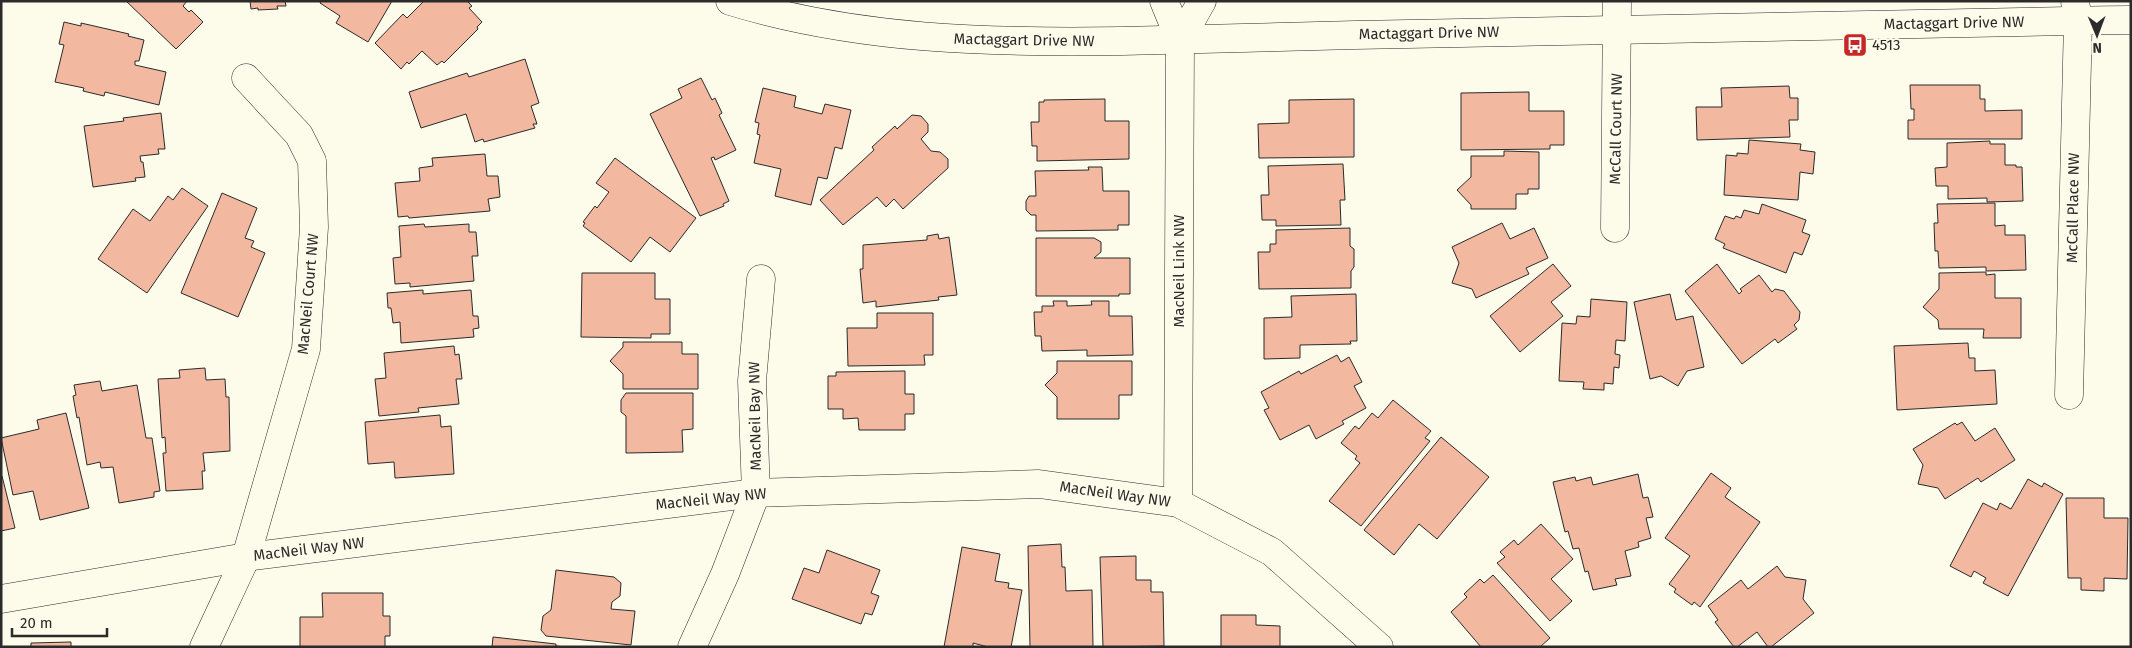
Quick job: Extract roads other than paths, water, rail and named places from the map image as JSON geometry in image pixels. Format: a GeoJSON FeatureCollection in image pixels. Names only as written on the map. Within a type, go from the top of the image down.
{"type":"FeatureCollection","features":[{"type":"Feature","properties":{"kind":"street","name":"Mactaggart Drive NW"},"geometry":{"type":"LineString","coordinates":[[730,1],[809,21],[881,34],[1003,41],[1180,40],[1618,29],[2077,11],[2131,20]]}},
{"type":"Feature","properties":{"kind":"street"},"geometry":{"type":"LineString","coordinates":[[1164,1],[1180,40]]}},
{"type":"Feature","properties":{"kind":"street"},"geometry":{"type":"LineString","coordinates":[[1180,40],[1202,1]]}},
{"type":"Feature","properties":{"kind":"street","name":"McCall Court NW"},"geometry":{"type":"LineString","coordinates":[[1615,228],[1617,1]]}},
{"type":"Feature","properties":{"kind":"street","name":"McCall Place NW"},"geometry":{"type":"LineString","coordinates":[[2069,395],[2077,11]]}},
{"type":"Feature","properties":{"kind":"street","name":"MacNeil Link NW"},"geometry":{"type":"LineString","coordinates":[[1178,503],[1180,40]]}},
{"type":"Feature","properties":{"kind":"street","name":"MacNeil Court NW"},"geometry":{"type":"LineString","coordinates":[[204,647],[246,557],[306,349],[314,227],[312,162],[299,135],[246,78]]}},
{"type":"Feature","properties":{"kind":"street","name":"MacNeil Bay NW"},"geometry":{"type":"LineString","coordinates":[[756,493],[752,380],[761,280]]}},
{"type":"Feature","properties":{"kind":"street","name":"MacNeil Way NW"},"geometry":{"type":"LineString","coordinates":[[1,599],[246,557],[756,493],[1038,484],[1178,503],[1272,552],[1379,647]]}},
{"type":"Feature","properties":{"kind":"street"},"geometry":{"type":"LineString","coordinates":[[692,647],[725,574],[756,493]]}},
{"type":"Feature","properties":{"kind":"place","name":"4513"},"geometry":{"type":"Point","coordinates":[1855,45]}}]}
